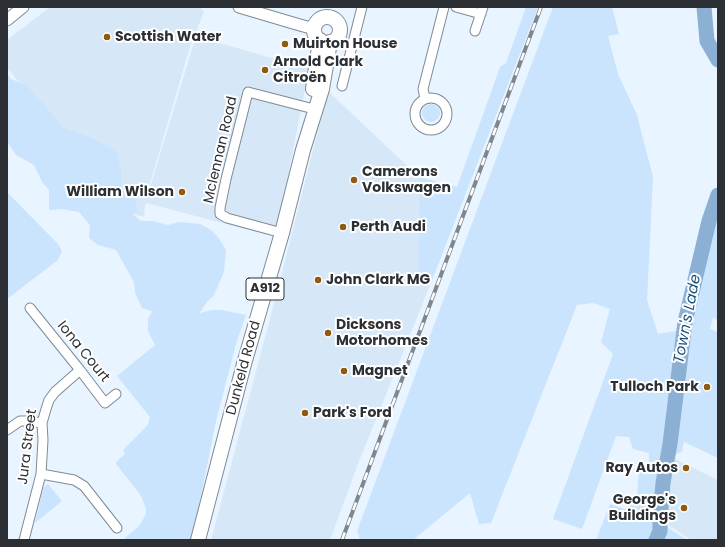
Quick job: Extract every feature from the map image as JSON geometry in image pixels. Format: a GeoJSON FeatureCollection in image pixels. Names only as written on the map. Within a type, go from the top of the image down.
{"type":"FeatureCollection","features":[{"type":"Feature","properties":{"kind":"main road","name":"A912"},"geometry":{"type":"LineString","coordinates":[[328,16],[340,26],[337,38],[325,41],[315,34],[328,16]]}},
{"type":"Feature","properties":{"kind":"main road","name":"Dunkeld Road"},"geometry":{"type":"LineString","coordinates":[[303,150],[310,108],[325,41]]}},
{"type":"Feature","properties":{"kind":"main road","name":"Dunkeld Road"},"geometry":{"type":"LineString","coordinates":[[198,540],[244,364],[282,233],[303,150],[322,89],[325,41]]}},
{"type":"Feature","properties":{"kind":"street"},"geometry":{"type":"LineString","coordinates":[[7,20],[23,7]]}},
{"type":"Feature","properties":{"kind":"street"},"geometry":{"type":"LineString","coordinates":[[240,7],[307,27],[328,16]]}},
{"type":"Feature","properties":{"kind":"street"},"geometry":{"type":"LineString","coordinates":[[342,86],[362,7]]}},
{"type":"Feature","properties":{"kind":"street"},"geometry":{"type":"LineString","coordinates":[[425,98],[423,89],[444,7]]}},
{"type":"Feature","properties":{"kind":"street"},"geometry":{"type":"LineString","coordinates":[[456,7],[482,10],[475,31]]}},
{"type":"Feature","properties":{"kind":"street","name":"Mclennan Road"},"geometry":{"type":"LineString","coordinates":[[282,233],[227,218],[220,214],[226,179],[248,92],[310,108]]}},
{"type":"Feature","properties":{"kind":"street","name":"Iona Court"},"geometry":{"type":"LineString","coordinates":[[30,308],[106,403],[116,394]]}},
{"type":"Feature","properties":{"kind":"street","name":"Jura Street"},"geometry":{"type":"LineString","coordinates":[[24,540],[41,474],[43,440],[42,423],[49,400],[63,384],[80,370]]}},
{"type":"Feature","properties":{"kind":"street"},"geometry":{"type":"LineString","coordinates":[[7,430],[20,421],[29,420],[42,423]]}},
{"type":"Feature","properties":{"kind":"street"},"geometry":{"type":"LineString","coordinates":[[41,474],[74,480],[84,486],[117,528]]}},
{"type":"Feature","properties":{"kind":"shaded area"},"geometry":{"type":"Polygon","coordinates":[[[50,7],[200,7],[204,12],[191,43],[148,194],[196,36],[309,69],[276,237],[146,203],[144,217],[133,214],[34,93],[20,83],[7,68],[7,40],[50,7]]]}},
{"type":"Feature","properties":{"kind":"shaded area"},"geometry":{"type":"Polygon","coordinates":[[[526,7],[538,7],[433,278],[418,274],[419,177],[457,187],[500,67],[506,63],[526,7]]]}},
{"type":"Feature","properties":{"kind":"shaded area"},"geometry":{"type":"Polygon","coordinates":[[[553,7],[612,7],[619,34],[608,36],[618,74],[637,115],[653,177],[647,300],[658,334],[687,329],[705,211],[718,218],[718,321],[713,317],[710,329],[718,332],[718,458],[684,442],[682,452],[673,455],[664,525],[687,540],[596,540],[610,504],[625,509],[637,497],[639,470],[649,462],[649,453],[633,449],[629,437],[616,436],[582,529],[553,519],[613,354],[601,342],[610,309],[593,303],[577,305],[491,523],[479,524],[470,493],[413,540],[360,540],[357,531],[553,7]]]}},
{"type":"Feature","properties":{"kind":"shaded area"},"geometry":{"type":"Polygon","coordinates":[[[7,74],[11,79],[26,85],[45,105],[63,128],[90,137],[116,151],[122,173],[121,186],[135,199],[138,210],[133,214],[141,221],[153,221],[168,225],[178,222],[200,224],[211,230],[218,237],[226,250],[224,272],[214,295],[199,314],[213,310],[222,310],[246,315],[236,344],[216,421],[191,540],[127,540],[125,538],[142,522],[146,509],[139,493],[116,462],[125,454],[123,450],[145,428],[150,417],[117,376],[155,345],[148,331],[148,319],[152,311],[142,308],[135,293],[134,282],[116,250],[98,245],[89,238],[90,225],[79,212],[62,209],[49,210],[49,190],[42,182],[34,165],[16,155],[7,142],[7,74]]]}},
{"type":"Feature","properties":{"kind":"shaded area"},"geometry":{"type":"Polygon","coordinates":[[[328,91],[419,177],[418,274],[433,278],[358,464],[330,540],[211,540],[275,300],[328,91]]]}},
{"type":"Feature","properties":{"kind":"shaded area"},"geometry":{"type":"Polygon","coordinates":[[[427,104],[435,104],[440,109],[438,120],[435,122],[427,122],[422,117],[422,109],[427,104]]]}},
{"type":"Feature","properties":{"kind":"shaded area"},"geometry":{"type":"Polygon","coordinates":[[[7,192],[58,244],[62,251],[58,260],[7,299],[7,192]]]}},
{"type":"Feature","properties":{"kind":"shaded area","name":"George's Buildings"},"geometry":{"type":"Polygon","coordinates":[[[673,458],[718,480],[718,540],[691,540],[664,522],[673,458]]]}},
{"type":"Feature","properties":{"kind":"shaded area"},"geometry":{"type":"Polygon","coordinates":[[[48,484],[62,501],[35,523],[43,488],[48,484]]]}},
{"type":"Feature","properties":{"kind":"waterway","name":"Town's Lade"},"geometry":{"type":"LineString","coordinates":[[704,7],[707,41],[718,60]]}},
{"type":"Feature","properties":{"kind":"waterway","name":"Town's Lade"},"geometry":{"type":"LineString","coordinates":[[656,540],[660,531],[663,483],[670,444],[685,322],[709,221],[718,195]]}},
{"type":"Feature","properties":{"kind":"railway"},"geometry":{"type":"LineString","coordinates":[[342,540],[541,7]]}},
{"type":"Feature","properties":{"kind":"place","name":"Scottish Water"},"geometry":{"type":"Point","coordinates":[107,37]}},
{"type":"Feature","properties":{"kind":"place","name":"Muirton House"},"geometry":{"type":"Point","coordinates":[285,44]}},
{"type":"Feature","properties":{"kind":"place","name":"Arnold Clark Citroën"},"geometry":{"type":"Point","coordinates":[265,70]}},
{"type":"Feature","properties":{"kind":"place","name":"Camerons Volkswagen"},"geometry":{"type":"Point","coordinates":[354,180]}},
{"type":"Feature","properties":{"kind":"place","name":"William Wilson"},"geometry":{"type":"Point","coordinates":[182,192]}},
{"type":"Feature","properties":{"kind":"place","name":"Perth Audi"},"geometry":{"type":"Point","coordinates":[343,227]}},
{"type":"Feature","properties":{"kind":"place","name":"John Clark MG"},"geometry":{"type":"Point","coordinates":[318,280]}},
{"type":"Feature","properties":{"kind":"place","name":"Dicksons Motorhomes"},"geometry":{"type":"Point","coordinates":[328,333]}},
{"type":"Feature","properties":{"kind":"place","name":"Magnet"},"geometry":{"type":"Point","coordinates":[344,371]}},
{"type":"Feature","properties":{"kind":"place","name":"Tulloch Park"},"geometry":{"type":"Point","coordinates":[707,387]}},
{"type":"Feature","properties":{"kind":"place","name":"Park's Ford"},"geometry":{"type":"Point","coordinates":[305,413]}},
{"type":"Feature","properties":{"kind":"place","name":"Ray Autos"},"geometry":{"type":"Point","coordinates":[686,468]}},
{"type":"Feature","properties":{"kind":"place","name":"George's Buildings"},"geometry":{"type":"Point","coordinates":[684,508]}}]}
